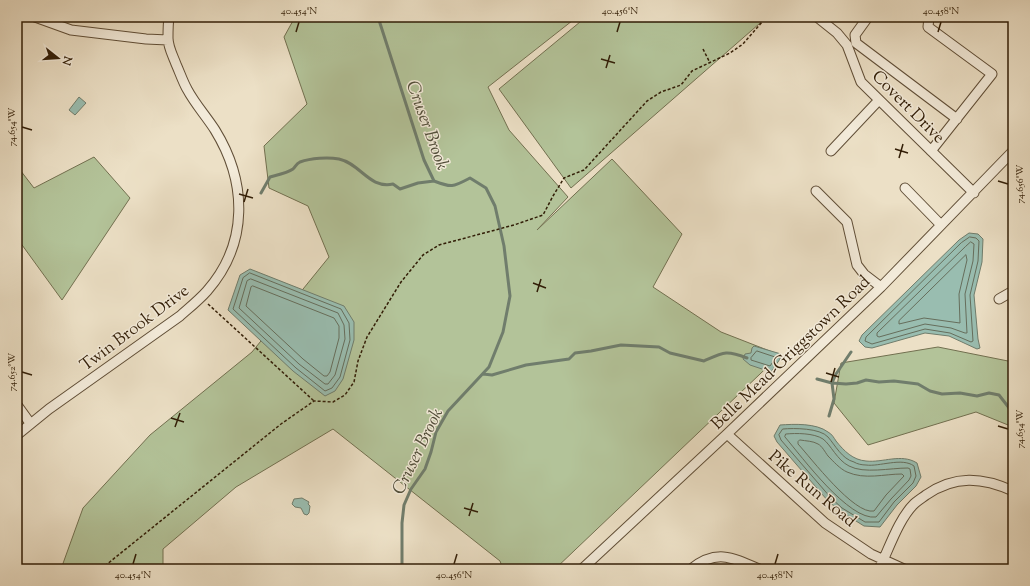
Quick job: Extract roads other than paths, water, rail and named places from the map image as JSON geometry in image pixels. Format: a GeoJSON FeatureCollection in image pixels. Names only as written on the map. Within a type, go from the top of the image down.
{"type":"FeatureCollection","features":[{"type":"Feature","properties":{"kind":"street"},"geometry":{"type":"LineString","coordinates":[[35,17],[71,30],[146,39],[168,40],[169,17]]}},
{"type":"Feature","properties":{"kind":"street","name":"Covert Drive"},"geometry":{"type":"LineString","coordinates":[[817,17],[851,44],[860,82],[974,192]]}},
{"type":"Feature","properties":{"kind":"street"},"geometry":{"type":"LineString","coordinates":[[868,17],[855,35],[851,44],[957,119]]}},
{"type":"Feature","properties":{"kind":"street"},"geometry":{"type":"LineString","coordinates":[[929,17],[928,27],[992,74],[931,151]]}},
{"type":"Feature","properties":{"kind":"street","name":"Twin Brook Drive"},"geometry":{"type":"LineString","coordinates":[[17,435],[30,423],[180,316],[207,291],[225,265],[233,246],[238,223],[239,199],[235,175],[227,152],[218,135],[187,90],[172,54],[168,40]]}},
{"type":"Feature","properties":{"kind":"street"},"geometry":{"type":"LineString","coordinates":[[832,151],[879,100]]}},
{"type":"Feature","properties":{"kind":"street","name":"Belle Mead-Griggstown Road"},"geometry":{"type":"LineString","coordinates":[[582,569],[728,434],[881,287],[1013,151]]}},
{"type":"Feature","properties":{"kind":"street"},"geometry":{"type":"LineString","coordinates":[[905,188],[941,225]]}},
{"type":"Feature","properties":{"kind":"street"},"geometry":{"type":"LineString","coordinates":[[816,191],[847,222],[857,265],[864,274],[881,287]]}},
{"type":"Feature","properties":{"kind":"street"},"geometry":{"type":"LineString","coordinates":[[999,299],[1013,291]]}},
{"type":"Feature","properties":{"kind":"street"},"geometry":{"type":"LineString","coordinates":[[17,405],[30,423]]}},
{"type":"Feature","properties":{"kind":"street","name":"Pike Run Road"},"geometry":{"type":"LineString","coordinates":[[728,434],[825,523],[871,554],[904,569]]}},
{"type":"Feature","properties":{"kind":"street"},"geometry":{"type":"LineString","coordinates":[[879,569],[901,522],[914,504],[935,489],[955,481],[970,479],[984,481],[1013,491]]}},
{"type":"Feature","properties":{"kind":"street"},"geometry":{"type":"LineString","coordinates":[[691,569],[702,561],[721,556],[731,557],[759,569]]}},
{"type":"Feature","properties":{"kind":"water"},"geometry":{"type":"Polygon","coordinates":[[[79,97],[86,103],[75,115],[69,110],[79,97]]]}},
{"type":"Feature","properties":{"kind":"water"},"geometry":{"type":"Polygon","coordinates":[[[969,233],[978,234],[983,239],[982,262],[974,295],[980,348],[977,349],[949,336],[925,333],[872,348],[865,347],[859,341],[862,335],[959,240],[969,233]]]}},
{"type":"Feature","properties":{"kind":"water"},"geometry":{"type":"Polygon","coordinates":[[[250,269],[344,306],[354,322],[354,340],[343,379],[335,391],[325,396],[293,371],[228,310],[240,275],[250,269]]]}},
{"type":"Feature","properties":{"kind":"water"},"geometry":{"type":"Polygon","coordinates":[[[754,346],[781,354],[780,359],[771,372],[750,365],[743,359],[745,354],[751,353],[754,346]]]}},
{"type":"Feature","properties":{"kind":"water"},"geometry":{"type":"Polygon","coordinates":[[[780,425],[805,425],[823,429],[831,434],[839,445],[849,454],[857,459],[866,461],[898,458],[911,460],[917,463],[921,477],[916,486],[897,505],[880,527],[864,526],[840,511],[828,501],[777,442],[774,436],[780,425]]]}},
{"type":"Feature","properties":{"kind":"water"},"geometry":{"type":"Polygon","coordinates":[[[302,498],[309,502],[309,513],[307,515],[304,514],[301,508],[295,507],[292,504],[294,499],[302,498]]]}},
{"type":"Feature","properties":{"kind":"waterway","name":"Cruser Brook"},"geometry":{"type":"LineString","coordinates":[[378,17],[424,160],[434,181],[452,186],[470,178],[486,188],[495,206],[504,246],[510,296],[503,332],[489,367],[448,411],[436,432],[425,469],[411,489],[404,505],[402,523],[402,569]]}},
{"type":"Feature","properties":{"kind":"waterway"},"geometry":{"type":"LineString","coordinates":[[261,193],[270,177],[291,170],[300,162],[320,158],[335,158],[347,162],[371,180],[385,185],[393,184],[400,189],[418,183],[434,181]]}},
{"type":"Feature","properties":{"kind":"waterway"},"geometry":{"type":"LineString","coordinates":[[483,374],[492,375],[526,365],[569,359],[575,353],[621,345],[659,347],[670,353],[704,361],[725,353],[747,358]]}},
{"type":"Feature","properties":{"kind":"waterway"},"geometry":{"type":"LineString","coordinates":[[829,416],[834,399],[832,383],[836,374],[851,352]]}},
{"type":"Feature","properties":{"kind":"waterway"},"geometry":{"type":"LineString","coordinates":[[817,379],[832,383],[846,384],[866,380],[879,382],[894,381],[918,384],[930,391],[942,394],[960,393],[977,396],[989,393],[999,395],[1013,413]]}}]}
